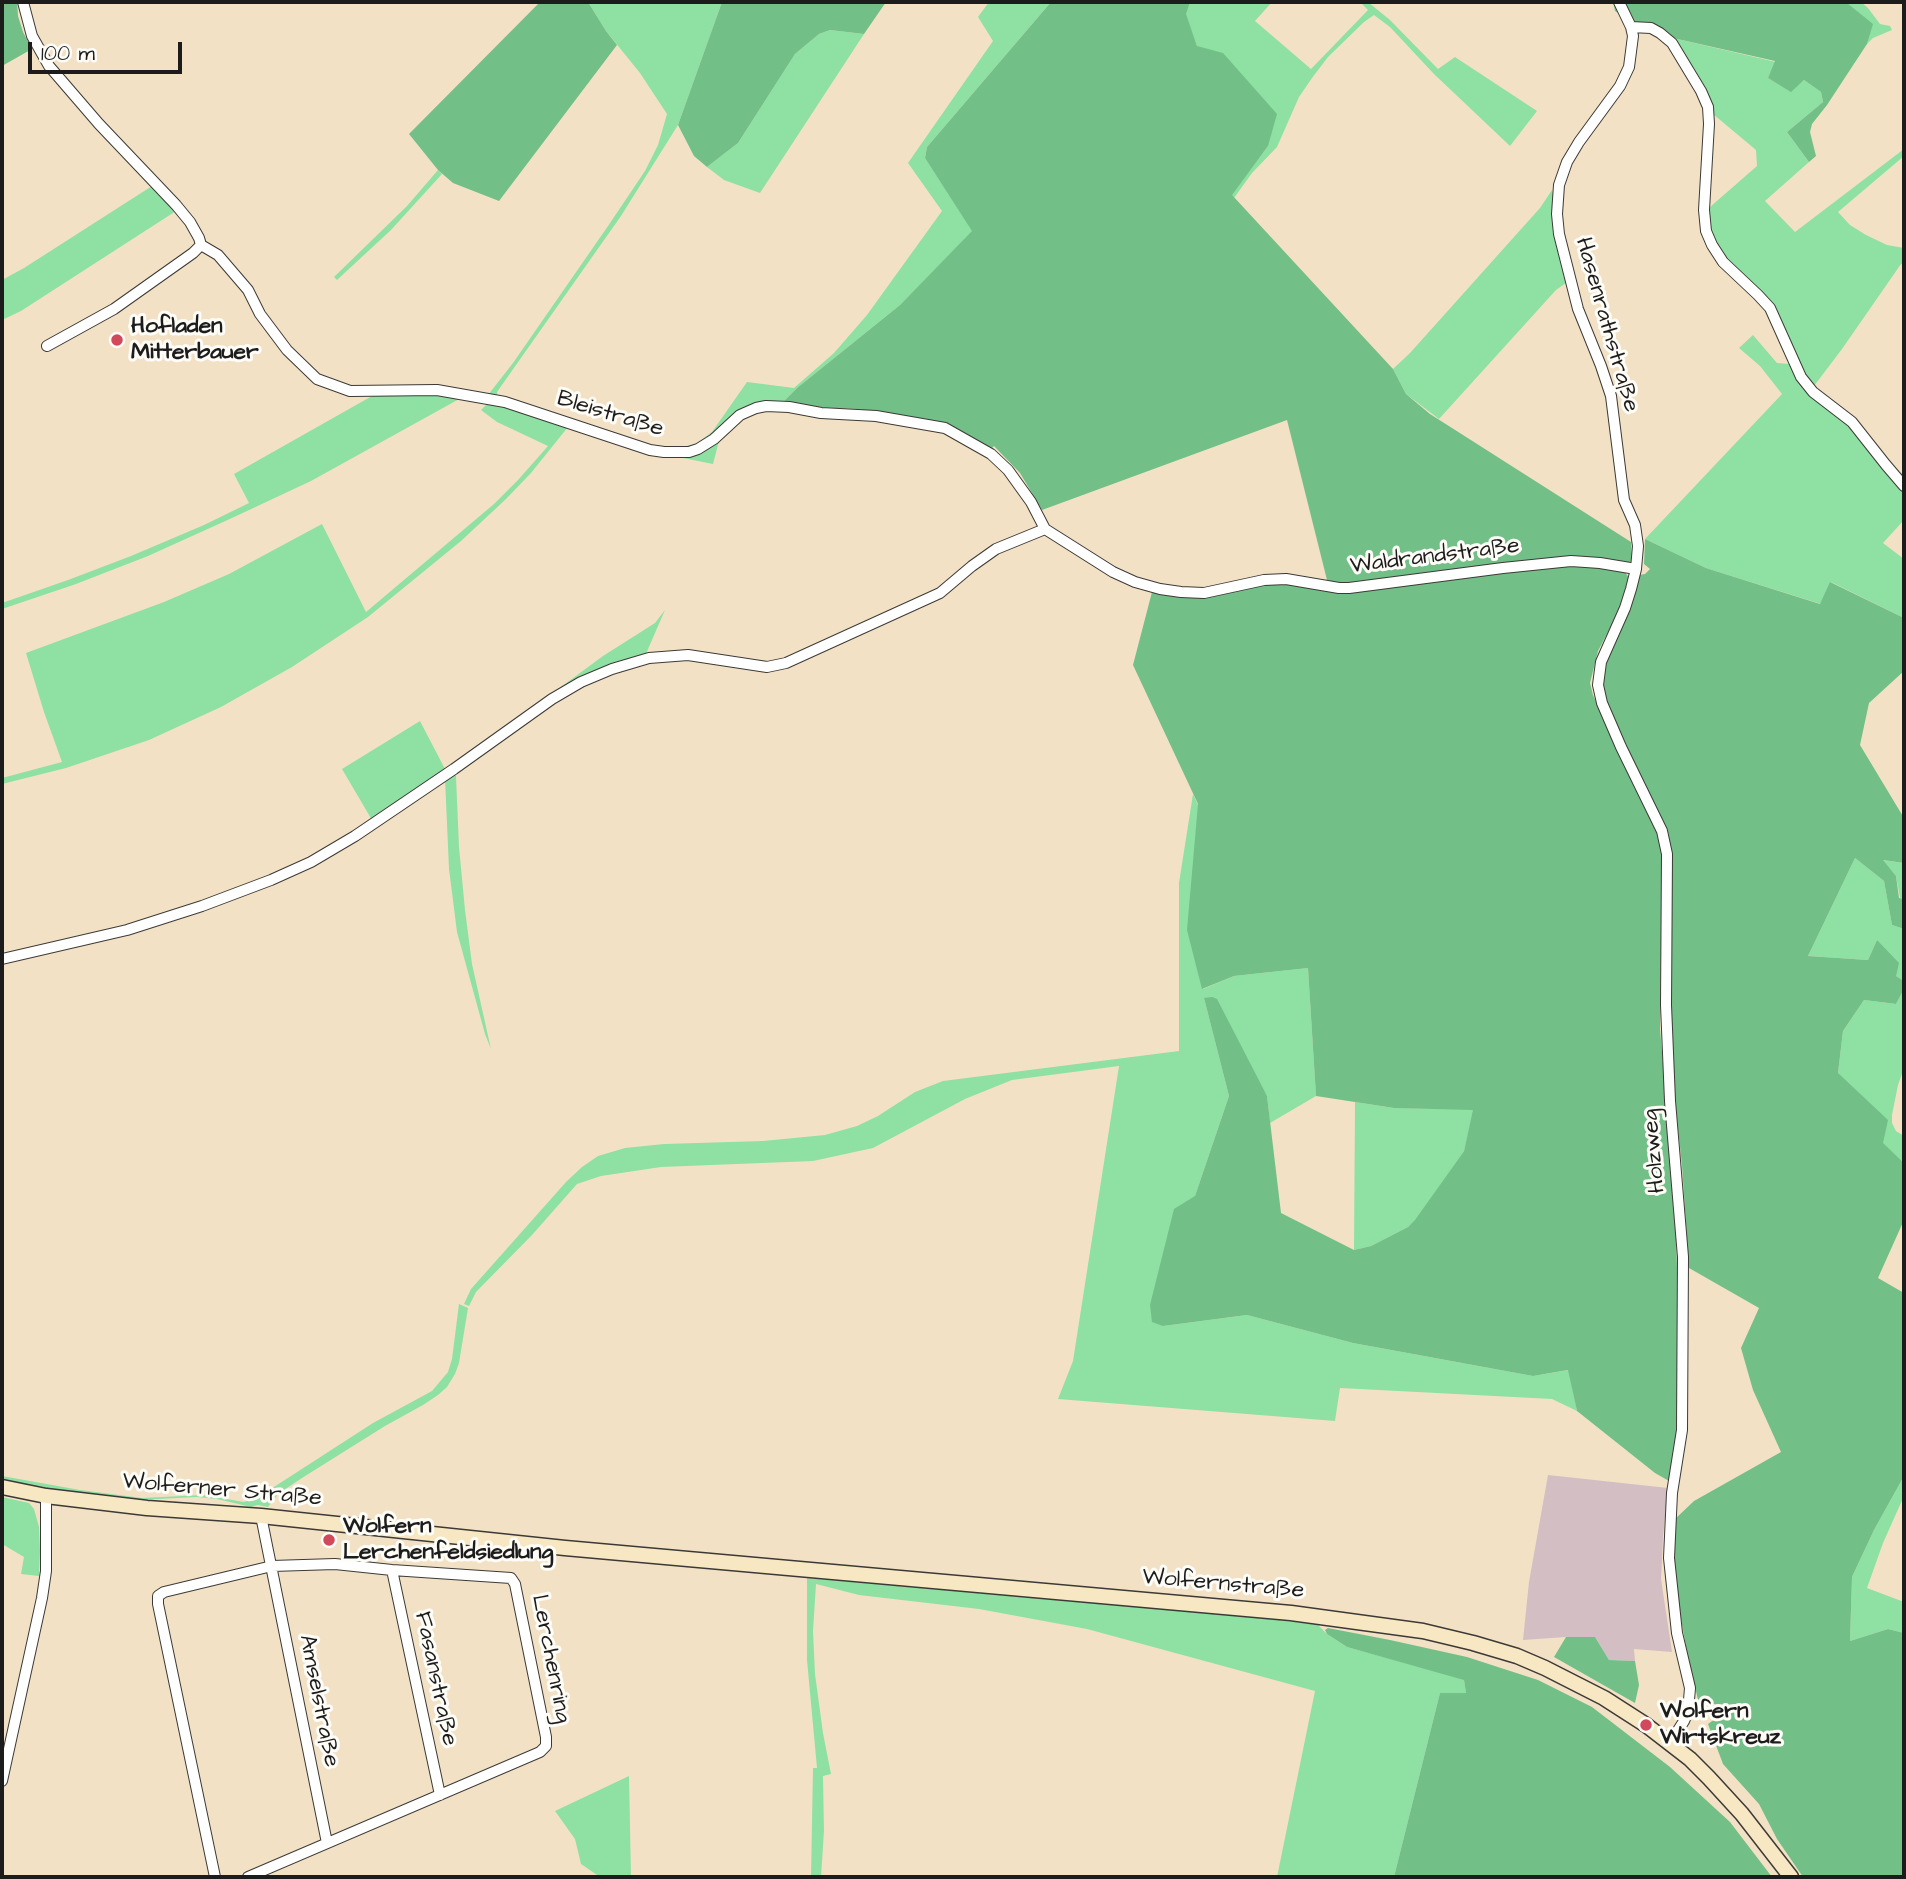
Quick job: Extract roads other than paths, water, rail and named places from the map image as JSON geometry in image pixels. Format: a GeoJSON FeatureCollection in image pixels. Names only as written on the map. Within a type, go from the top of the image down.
{"type":"FeatureCollection","features":[{"type":"Feature","properties":{"kind":"main road","name":"Wolferner Straße"},"geometry":{"type":"LineString","coordinates":[[2,1487],[46,1496],[146,1508],[261,1516],[565,1548]]}},
{"type":"Feature","properties":{"kind":"main road","name":"Wolfernstraße"},"geometry":{"type":"LineString","coordinates":[[565,1548],[1291,1613],[1423,1631],[1484,1646],[1545,1668],[1604,1698],[1670,1743],[1709,1778],[1742,1814],[1791,1877]]}},
{"type":"Feature","properties":{"kind":"street"},"geometry":{"type":"LineString","coordinates":[[23,2],[32,36],[49,66],[99,124],[176,205],[190,222],[201,245],[114,309],[47,346]]}},
{"type":"Feature","properties":{"kind":"street","name":"Hasenrathstraße"},"geometry":{"type":"LineString","coordinates":[[1619,2],[1631,27],[1633,47],[1625,77],[1567,162],[1559,185],[1557,214],[1559,234],[1578,309],[1611,396],[1624,500],[1635,525],[1638,545],[1636,569]]}},
{"type":"Feature","properties":{"kind":"street"},"geometry":{"type":"LineString","coordinates":[[1631,27],[1651,28],[1672,43],[1708,107],[1704,210],[1706,230],[1712,245],[1723,262],[1770,308],[1801,377],[1813,392],[1853,422],[1904,486]]}},
{"type":"Feature","properties":{"kind":"street","name":"Bleistraße"},"geometry":{"type":"LineString","coordinates":[[201,245],[218,255],[248,290],[260,314],[287,350],[317,379],[350,391],[437,390],[505,402],[650,450],[664,452],[689,452],[698,449],[740,415],[766,406],[876,416],[945,428],[991,454],[1008,470],[1031,502],[1045,529]]}},
{"type":"Feature","properties":{"kind":"street"},"geometry":{"type":"LineString","coordinates":[[2,958],[127,930],[202,906],[311,862],[443,777],[552,699],[581,682],[612,669],[649,658],[688,655],[767,667],[786,663],[940,593],[996,548],[1045,529]]}},
{"type":"Feature","properties":{"kind":"street","name":"Waldrandstraße"},"geometry":{"type":"LineString","coordinates":[[1045,529],[1113,572],[1135,582],[1181,592],[1204,593],[1264,580],[1286,579],[1349,588],[1571,561],[1636,569]]}},
{"type":"Feature","properties":{"kind":"street","name":"Holzweg"},"geometry":{"type":"LineString","coordinates":[[1636,569],[1625,608],[1601,662],[1598,685],[1602,703],[1621,747],[1662,831],[1667,854],[1666,1005],[1670,1101],[1683,1256],[1682,1430],[1672,1493],[1669,1558],[1677,1633],[1690,1688],[1688,1712],[1670,1743]]}},
{"type":"Feature","properties":{"kind":"street"},"geometry":{"type":"LineString","coordinates":[[2,1781],[42,1598],[46,1571],[46,1496]]}},
{"type":"Feature","properties":{"kind":"street"},"geometry":{"type":"LineString","coordinates":[[261,1516],[272,1566]]}},
{"type":"Feature","properties":{"kind":"street","name":"Lerchenring"},"geometry":{"type":"LineString","coordinates":[[215,1877],[158,1596],[164,1592],[272,1566],[335,1564],[511,1578],[515,1584],[546,1746],[540,1752],[248,1877]]}},
{"type":"Feature","properties":{"kind":"street","name":"Amselstraße"},"geometry":{"type":"LineString","coordinates":[[272,1566],[327,1843]]}},
{"type":"Feature","properties":{"kind":"street","name":"Fasanstraße"},"geometry":{"type":"LineString","coordinates":[[392,1570],[440,1795]]}},
{"type":"Feature","properties":{"kind":"place","name":"Hofladen Mitterbauer"},"geometry":{"type":"Point","coordinates":[117,340]}},
{"type":"Feature","properties":{"kind":"place","name":"Wolfern Lerchenfeldsiedlung"},"geometry":{"type":"Point","coordinates":[329,1540]}},
{"type":"Feature","properties":{"kind":"place","name":"Wolfern Wirtskreuz"},"geometry":{"type":"Point","coordinates":[1646,1725]}}]}
